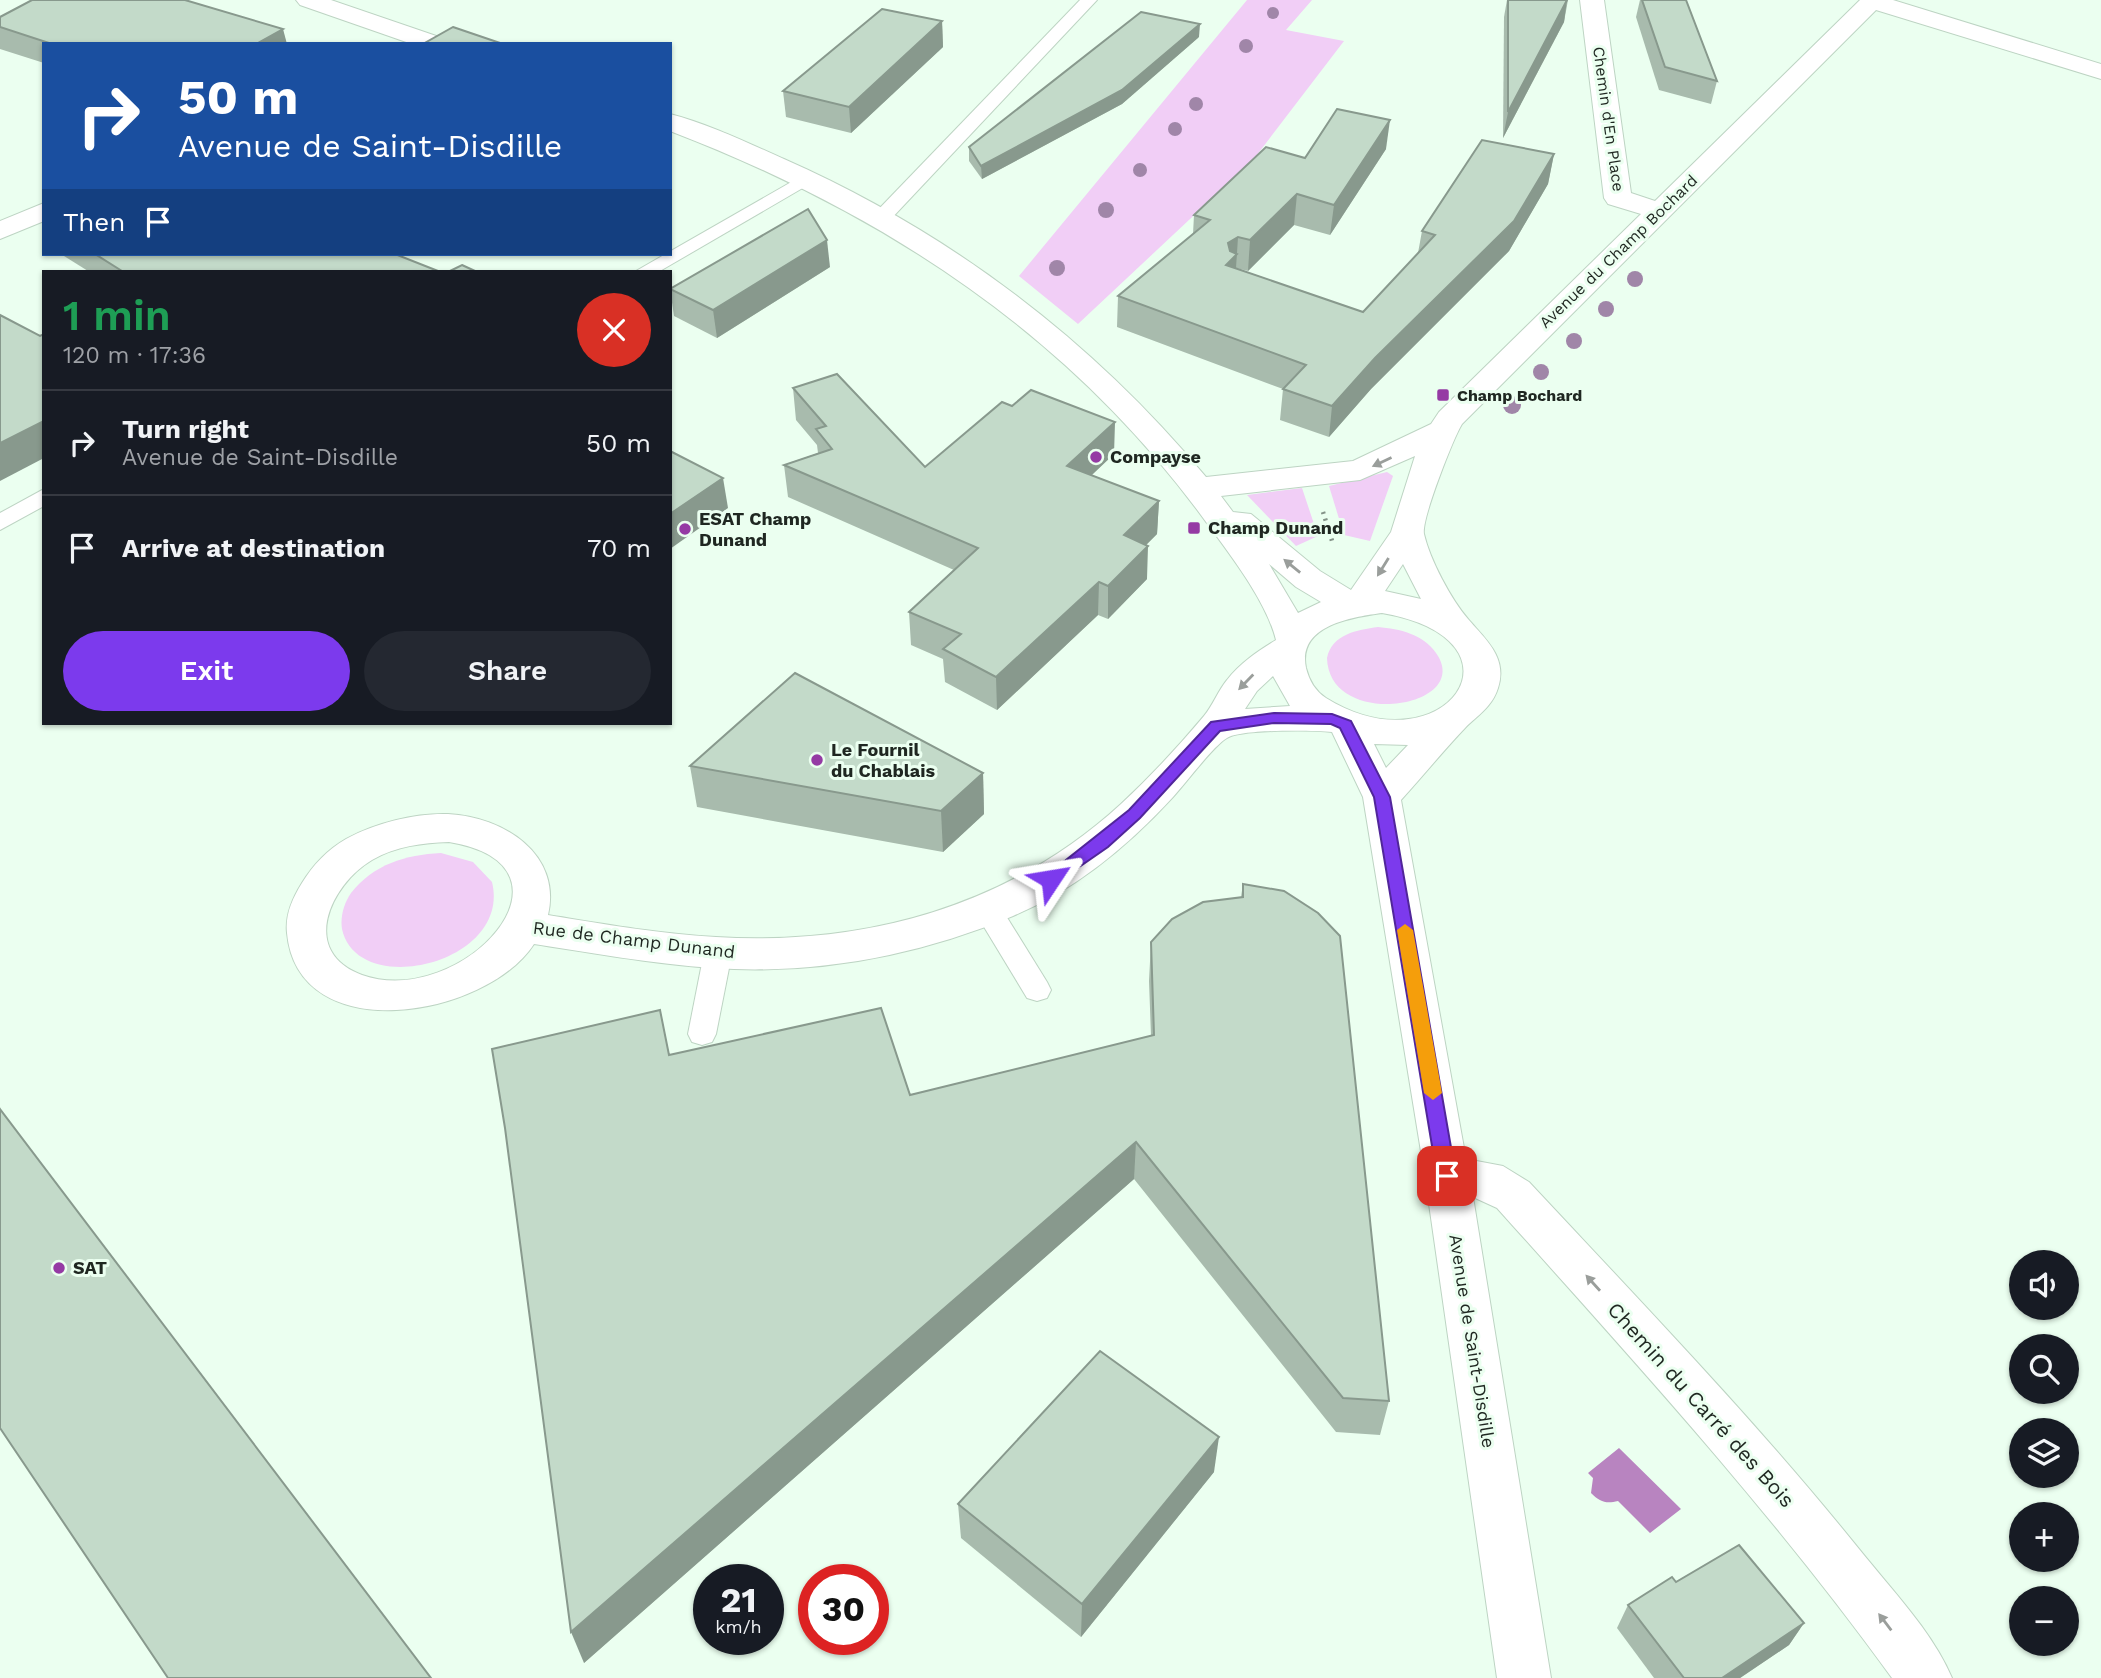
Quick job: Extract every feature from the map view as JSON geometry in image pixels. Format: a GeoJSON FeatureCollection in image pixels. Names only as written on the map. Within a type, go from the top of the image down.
{"type":"FeatureCollection","features":[{"type":"Feature","properties":{"kind":"street"},"geometry":{"type":"LineString","coordinates":[[308,0],[417,41]]}},
{"type":"Feature","properties":{"kind":"street","name":"Chemin d'En Place"},"geometry":{"type":"LineString","coordinates":[[1592,0],[1618,198],[1659,211]]}},
{"type":"Feature","properties":{"kind":"street"},"geometry":{"type":"LineString","coordinates":[[1873,1],[2101,72]]}},
{"type":"Feature","properties":{"kind":"street","name":"Avenue du Champ Bochard"},"geometry":{"type":"LineString","coordinates":[[1355,603],[1407,532],[1436,441],[1468,398],[1873,1]]}},
{"type":"Feature","properties":{"kind":"street"},"geometry":{"type":"LineString","coordinates":[[672,123],[740,148],[807,178],[882,217],[962,266],[1035,321],[1123,402],[1200,488],[1273,595],[1291,643],[1287,671],[1292,683],[1308,703],[1339,722]]}},
{"type":"Feature","properties":{"kind":"street"},"geometry":{"type":"LineString","coordinates":[[0,231],[42,212]]}},
{"type":"Feature","properties":{"kind":"street"},"geometry":{"type":"LineString","coordinates":[[1200,488],[1360,470],[1442,431]]}},
{"type":"Feature","properties":{"kind":"street"},"geometry":{"type":"LineString","coordinates":[[1200,488],[1288,563],[1355,603]]}},
{"type":"Feature","properties":{"kind":"street"},"geometry":{"type":"LineString","coordinates":[[1382,797],[1451,720],[1474,701],[1483,677],[1476,652],[1457,629],[1428,584],[1407,532]]}},
{"type":"Feature","properties":{"kind":"street"},"geometry":{"type":"LineString","coordinates":[[1291,643],[1315,616],[1355,603],[1404,605],[1423,610],[1457,629]]}},
{"type":"Feature","properties":{"kind":"street","name":"Rue de Champ Dunand"},"geometry":{"type":"LineString","coordinates":[[524,927],[718,953],[791,954],[842,949],[942,927],[988,910],[1031,891],[1102,843],[1135,814],[1216,726],[1247,679],[1291,643]]}},
{"type":"Feature","properties":{"kind":"street"},"geometry":{"type":"LineString","coordinates":[[1216,726],[1274,718],[1339,722],[1402,733],[1437,727],[1451,720]]}},
{"type":"Feature","properties":{"kind":"street","name":"Avenue de Saint-Disdille"},"geometry":{"type":"LineString","coordinates":[[1339,722],[1382,797],[1447,1176],[1524,1678]]}},
{"type":"Feature","properties":{"kind":"street"},"geometry":{"type":"LineString","coordinates":[[449,828],[474,831],[496,839],[526,867],[532,886],[531,906],[524,927],[510,947],[490,965],[465,979],[408,995],[380,995],[334,981],[318,967],[308,951],[304,932],[306,912],[315,892],[347,858],[396,835],[422,829],[449,828]]}},
{"type":"Feature","properties":{"kind":"street","name":"Chemin du Carré des Bois"},"geometry":{"type":"LineString","coordinates":[[1447,1176],[1487,1179],[1513,1195],[1756,1464],[1849,1575],[1925,1678]]}},
{"type":"Feature","properties":{"kind":"lane"},"geometry":{"type":"LineString","coordinates":[[882,217],[1089,0]]}},
{"type":"Feature","properties":{"kind":"lane"},"geometry":{"type":"LineString","coordinates":[[648,270],[807,178]]}},
{"type":"Feature","properties":{"kind":"lane"},"geometry":{"type":"LineString","coordinates":[[2,520],[42,497]]}},
{"type":"Feature","properties":{"kind":"lane"},"geometry":{"type":"LineString","coordinates":[[988,910],[1037,990]]}},
{"type":"Feature","properties":{"kind":"lane"},"geometry":{"type":"LineString","coordinates":[[702,1034],[718,953]]}},
{"type":"Feature","properties":{"kind":"path"},"geometry":{"type":"LineString","coordinates":[[1320,500],[1335,551]]}},
{"type":"Feature","properties":{"kind":"shaded area"},"geometry":{"type":"Polygon","coordinates":[[[1247,0],[1312,0],[1286,30],[1344,41],[1253,160],[1078,324],[1019,276],[1247,0]]]}},
{"type":"Feature","properties":{"kind":"shaded area"},"geometry":{"type":"Polygon","coordinates":[[[1387,472],[1393,476],[1370,541],[1344,535],[1329,486],[1387,472]]]}},
{"type":"Feature","properties":{"kind":"shaded area"},"geometry":{"type":"Polygon","coordinates":[[[1302,488],[1318,536],[1296,546],[1247,495],[1302,488]]]}},
{"type":"Feature","properties":{"kind":"shaded area"},"geometry":{"type":"Polygon","coordinates":[[[1378,627],[1395,629],[1418,637],[1431,647],[1443,672],[1436,687],[1419,698],[1397,704],[1373,703],[1350,696],[1334,681],[1327,658],[1334,643],[1354,632],[1378,627]]]}},
{"type":"Feature","properties":{"kind":"shaded area"},"geometry":{"type":"Polygon","coordinates":[[[441,853],[473,862],[492,882],[492,910],[479,934],[457,952],[430,963],[401,967],[375,963],[354,951],[342,929],[343,910],[351,893],[370,875],[391,863],[415,856],[441,853]]]}},
{"type":"Feature","properties":{"kind":"shaded area"},"geometry":{"type":"Polygon","coordinates":[[[1619,1448],[1681,1509],[1650,1533],[1618,1501],[1603,1502],[1591,1493],[1593,1478],[1588,1473],[1619,1448]]]}},
{"type":"Feature","properties":{"kind":"building"},"geometry":{"type":"Polygon","coordinates":[[[32,0],[185,0],[283,29],[260,42],[46,42],[0,27],[0,17],[32,0]]]}},
{"type":"Feature","properties":{"kind":"building"},"geometry":{"type":"Polygon","coordinates":[[[1508,0],[1567,0],[1508,112],[1508,0]]]}},
{"type":"Feature","properties":{"kind":"building"},"geometry":{"type":"Polygon","coordinates":[[[1642,0],[1686,0],[1717,81],[1665,67],[1642,0]]]}},
{"type":"Feature","properties":{"kind":"building"},"geometry":{"type":"Polygon","coordinates":[[[882,9],[942,21],[849,107],[783,91],[882,9]]]}},
{"type":"Feature","properties":{"kind":"building"},"geometry":{"type":"Polygon","coordinates":[[[1141,12],[1200,24],[1122,90],[981,166],[969,147],[1141,12]]]}},
{"type":"Feature","properties":{"kind":"building"},"geometry":{"type":"Polygon","coordinates":[[[453,27],[497,42],[427,42],[453,27]]]}},
{"type":"Feature","properties":{"kind":"building"},"geometry":{"type":"Polygon","coordinates":[[[1337,109],[1390,120],[1334,205],[1297,194],[1250,240],[1238,237],[1228,243],[1230,251],[1237,254],[1226,265],[1363,312],[1435,235],[1422,231],[1482,140],[1554,154],[1514,221],[1375,358],[1332,406],[1283,389],[1306,365],[1118,296],[1210,220],[1194,215],[1266,147],[1305,158],[1337,109]]]}},
{"type":"Feature","properties":{"kind":"building"},"geometry":{"type":"Polygon","coordinates":[[[808,209],[827,240],[713,310],[672,288],[808,209]]]}},
{"type":"Feature","properties":{"kind":"building"},"geometry":{"type":"Polygon","coordinates":[[[98,256],[400,256],[435,270],[120,270],[98,256]]]}},
{"type":"Feature","properties":{"kind":"building"},"geometry":{"type":"Polygon","coordinates":[[[462,265],[473,270],[452,270],[462,265]]]}},
{"type":"Feature","properties":{"kind":"building"},"geometry":{"type":"Polygon","coordinates":[[[0,315],[42,335],[42,422],[0,443],[0,315]]]}},
{"type":"Feature","properties":{"kind":"building"},"geometry":{"type":"Polygon","coordinates":[[[837,374],[925,467],[1002,402],[1012,406],[1031,390],[1115,422],[1067,466],[1159,501],[1124,535],[1148,546],[1108,586],[1099,582],[996,677],[943,649],[961,634],[909,612],[978,548],[784,465],[832,449],[816,429],[826,426],[793,388],[837,374]]]}},
{"type":"Feature","properties":{"kind":"building"},"geometry":{"type":"Polygon","coordinates":[[[672,452],[723,478],[672,513],[672,452]]]}},
{"type":"Feature","properties":{"kind":"building"},"geometry":{"type":"Polygon","coordinates":[[[795,673],[983,773],[941,811],[690,766],[795,673]]]}},
{"type":"Feature","properties":{"kind":"building"},"geometry":{"type":"Polygon","coordinates":[[[1243,884],[1284,891],[1318,913],[1340,936],[1389,1401],[1343,1398],[1136,1142],[571,1632],[505,1128],[492,1049],[660,1010],[669,1055],[881,1008],[910,1095],[1154,1035],[1151,942],[1172,919],[1203,902],[1243,897],[1243,884]]]}},
{"type":"Feature","properties":{"kind":"building","name":"SAT"},"geometry":{"type":"Polygon","coordinates":[[[0,1109],[431,1678],[168,1678],[0,1428],[0,1109]]]}},
{"type":"Feature","properties":{"kind":"building"},"geometry":{"type":"Polygon","coordinates":[[[1100,1351],[1219,1437],[1082,1604],[958,1504],[1100,1351]]]}},
{"type":"Feature","properties":{"kind":"building"},"geometry":{"type":"Polygon","coordinates":[[[1739,1545],[1804,1623],[1722,1678],[1684,1678],[1628,1605],[1672,1577],[1676,1582],[1739,1545]]]}},
{"type":"Feature","properties":{"kind":"slow traffic"},"geometry":{"type":"LineString","coordinates":[[1405,930],[1433,1093]]}},
{"type":"Feature","properties":{"kind":"place","name":"Champ Bochard"},"geometry":{"type":"Point","coordinates":[1443,395]}},
{"type":"Feature","properties":{"kind":"place","name":"Compayse"},"geometry":{"type":"Point","coordinates":[1096,457]}},
{"type":"Feature","properties":{"kind":"place","name":"Champ Dunand"},"geometry":{"type":"Point","coordinates":[1194,528]}},
{"type":"Feature","properties":{"kind":"place","name":"ESAT Champ Dunand"},"geometry":{"type":"Point","coordinates":[685,529]}},
{"type":"Feature","properties":{"kind":"place","name":"Le Fournil du Chablais"},"geometry":{"type":"Point","coordinates":[817,760]}},
{"type":"Feature","properties":{"kind":"place","name":"SAT"},"geometry":{"type":"Point","coordinates":[59,1268]}},
{"type":"Feature","properties":{"kind":"route"},"geometry":{"type":"LineString","coordinates":[[1051,879],[1102,843],[1135,814],[1216,726],[1274,718],[1332,719],[1346,724],[1382,797],[1447,1176]]}}]}
